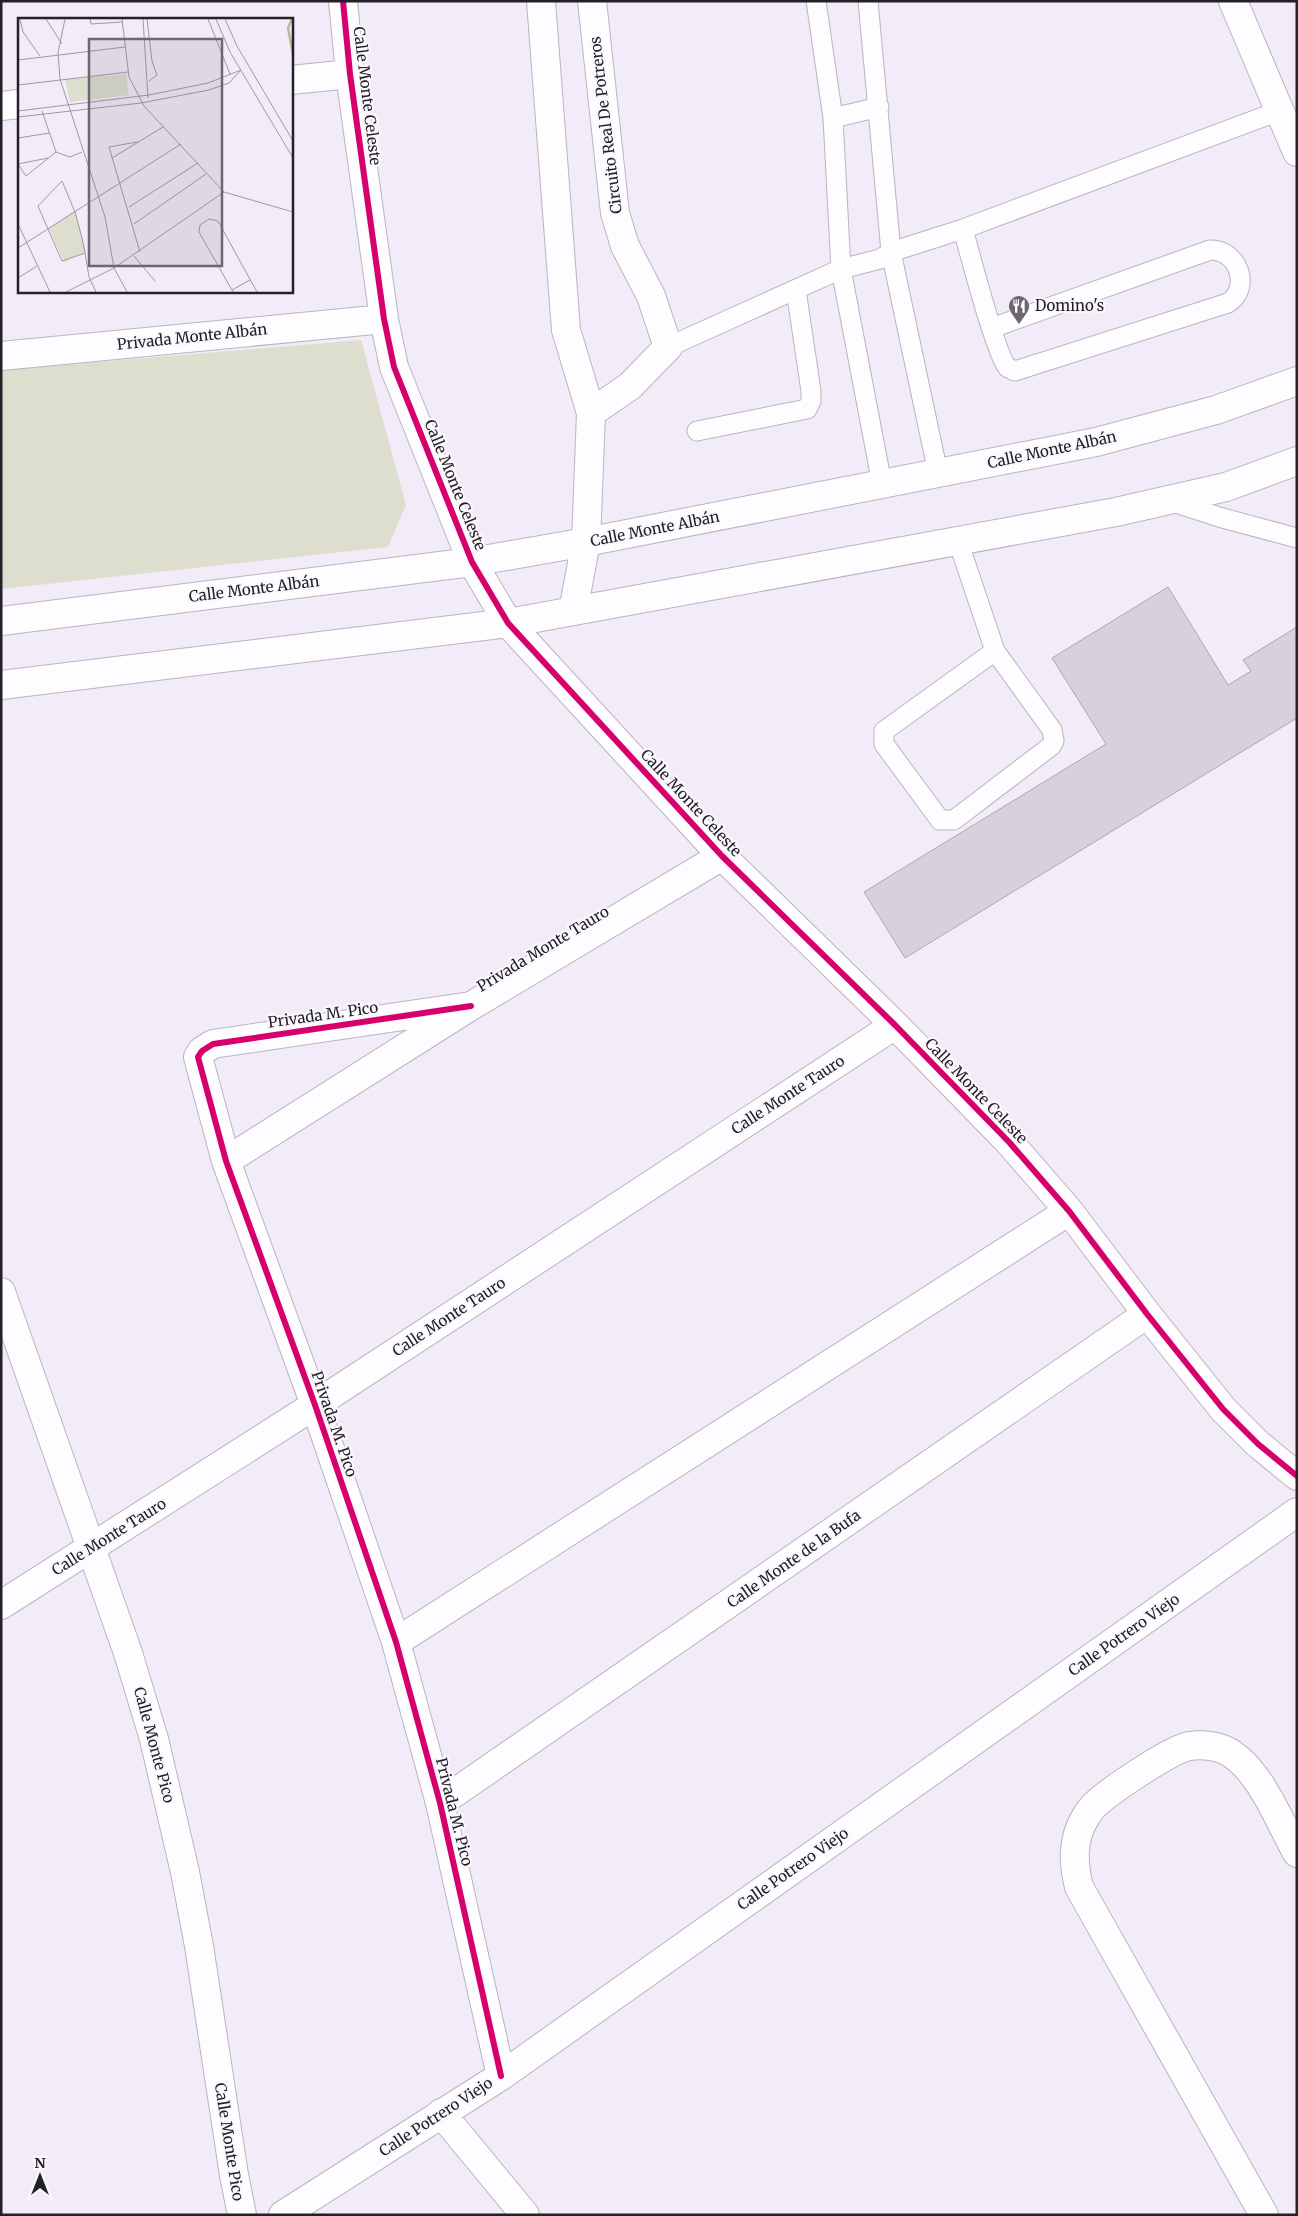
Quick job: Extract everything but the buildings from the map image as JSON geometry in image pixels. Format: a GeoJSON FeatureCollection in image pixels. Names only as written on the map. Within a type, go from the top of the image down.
{"type":"FeatureCollection","features":[{"type":"Feature","properties":{"kind":"street","name":"Calle Monte Celeste"},"geometry":{"type":"LineString","coordinates":[[343,1],[350,74],[384,319],[394,367],[472,562],[508,623],[722,856],[894,1025],[1009,1142],[1069,1211],[1147,1314],[1224,1410],[1258,1444],[1297,1476]]}},
{"type":"Feature","properties":{"kind":"street"},"geometry":{"type":"LineString","coordinates":[[541,1],[566,330],[591,413],[586,542],[573,611]]}},
{"type":"Feature","properties":{"kind":"street","name":"Circuito Real De Potreros"},"geometry":{"type":"LineString","coordinates":[[592,1],[616,213],[626,246],[651,296],[668,347]]}},
{"type":"Feature","properties":{"kind":"street"},"geometry":{"type":"LineString","coordinates":[[1233,1],[1297,152]]}},
{"type":"Feature","properties":{"kind":"street"},"geometry":{"type":"LineString","coordinates":[[292,80],[350,74]]}},
{"type":"Feature","properties":{"kind":"street"},"geometry":{"type":"LineString","coordinates":[[1,106],[18,104]]}},
{"type":"Feature","properties":{"kind":"street","name":"Privada Monte Albán"},"geometry":{"type":"LineString","coordinates":[[1,356],[384,319]]}},
{"type":"Feature","properties":{"kind":"street"},"geometry":{"type":"LineString","coordinates":[[591,413],[630,386],[668,347]]}},
{"type":"Feature","properties":{"kind":"street","name":"Calle Monte Albán"},"geometry":{"type":"LineString","coordinates":[[1,621],[472,562],[586,542],[1096,442],[1242,402],[1297,381]]}},
{"type":"Feature","properties":{"kind":"street"},"geometry":{"type":"LineString","coordinates":[[1,685],[508,623],[1170,501],[1226,486],[1297,460]]}},
{"type":"Feature","properties":{"kind":"street","name":"Privada Monte Tauro"},"geometry":{"type":"LineString","coordinates":[[226,1161],[471,1006],[722,856]]}},
{"type":"Feature","properties":{"kind":"street","name":"Privada M. Pico"},"geometry":{"type":"LineString","coordinates":[[471,1006],[207,1046],[198,1057],[226,1161],[315,1405],[396,1642],[440,1803],[501,2076]]}},
{"type":"Feature","properties":{"kind":"street","name":"Calle Monte Tauro"},"geometry":{"type":"LineString","coordinates":[[1,1605],[91,1550],[315,1405],[894,1025]]}},
{"type":"Feature","properties":{"kind":"street"},"geometry":{"type":"LineString","coordinates":[[396,1642],[1069,1211]]}},
{"type":"Feature","properties":{"kind":"street","name":"Calle Monte Pico"},"geometry":{"type":"LineString","coordinates":[[1,1292],[128,1653],[167,1788],[199,1946],[234,2175],[242,2215]]}},
{"type":"Feature","properties":{"kind":"street","name":"Calle Monte de la Bufa"},"geometry":{"type":"LineString","coordinates":[[440,1803],[1147,1314]]}},
{"type":"Feature","properties":{"kind":"street","name":"Calle Potrero Viejo"},"geometry":{"type":"LineString","coordinates":[[283,2215],[501,2076],[1297,1512]]}},
{"type":"Feature","properties":{"kind":"street"},"geometry":{"type":"LineString","coordinates":[[1264,2215],[1079,1887],[1074,1869],[1074,1851],[1077,1836],[1085,1818],[1096,1803],[1171,1752],[1190,1746],[1207,1745],[1226,1750],[1244,1762],[1256,1779],[1297,1853]]}},
{"type":"Feature","properties":{"kind":"street"},"geometry":{"type":"LineString","coordinates":[[441,2113],[525,2215]]}},
{"type":"Feature","properties":{"kind":"lane"},"geometry":{"type":"LineString","coordinates":[[816,1],[833,118],[841,269],[882,484]]}},
{"type":"Feature","properties":{"kind":"lane"},"geometry":{"type":"LineString","coordinates":[[868,1],[891,252],[938,473]]}},
{"type":"Feature","properties":{"kind":"lane"},"geometry":{"type":"LineString","coordinates":[[833,118],[879,107]]}},
{"type":"Feature","properties":{"kind":"lane"},"geometry":{"type":"LineString","coordinates":[[668,347],[728,318],[841,269],[880,259],[891,252],[963,230],[1279,111]]}},
{"type":"Feature","properties":{"kind":"lane"},"geometry":{"type":"LineString","coordinates":[[963,230],[992,328],[1003,359],[1008,368],[1015,371],[1025,370],[1228,303],[1236,298],[1241,289],[1241,280],[1229,254],[1220,250],[1210,250],[992,328]]}},
{"type":"Feature","properties":{"kind":"lane"},"geometry":{"type":"LineString","coordinates":[[697,431],[808,409],[811,401],[811,391],[796,290]]}},
{"type":"Feature","properties":{"kind":"lane"},"geometry":{"type":"LineString","coordinates":[[1170,501],[1219,518],[1297,538]]}},
{"type":"Feature","properties":{"kind":"lane"},"geometry":{"type":"LineString","coordinates":[[958,541],[995,651],[1052,730],[1054,741],[1051,746],[954,820],[945,822],[940,820],[884,744],[882,735],[884,730],[995,651]]}},
{"type":"Feature","properties":{"kind":"green space"},"geometry":{"type":"Polygon","coordinates":[[[361,340],[406,505],[388,547],[1,589],[1,370],[361,340]]]}},
{"type":"Feature","properties":{"kind":"cycle path"},"geometry":{"type":"LineString","coordinates":[[343,1],[350,74],[384,319],[394,367],[472,562],[508,623],[722,856],[895,1025],[1009,1142],[1069,1211],[1147,1314],[1223,1409],[1258,1444],[1297,1476]]}},
{"type":"Feature","properties":{"kind":"cycle path"},"geometry":{"type":"LineString","coordinates":[[471,1006],[213,1044],[202,1051],[198,1057],[226,1161],[315,1405],[396,1642],[440,1803],[501,2076]]}},
{"type":"Feature","properties":{"kind":"place","name":"Domino's"},"geometry":{"type":"Point","coordinates":[1019,325]}}]}
